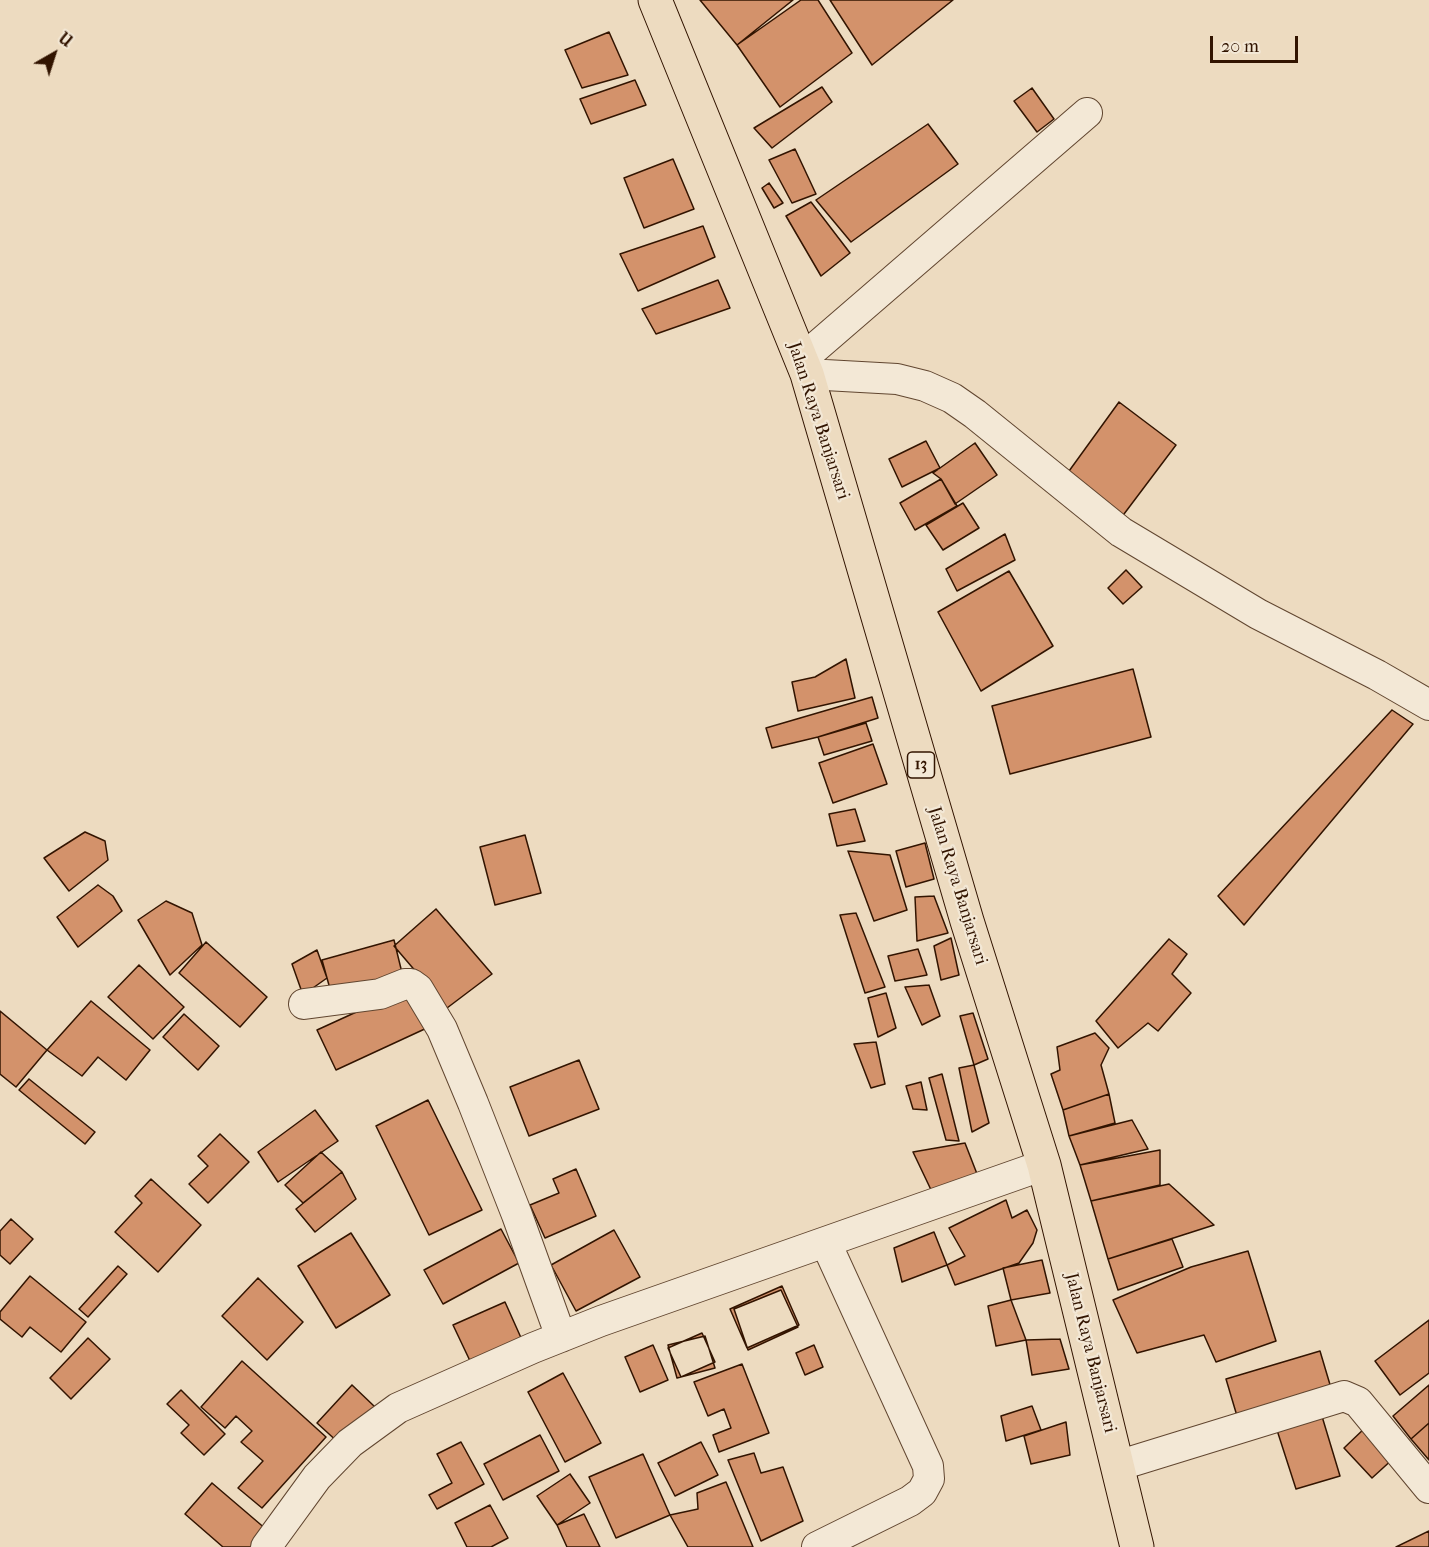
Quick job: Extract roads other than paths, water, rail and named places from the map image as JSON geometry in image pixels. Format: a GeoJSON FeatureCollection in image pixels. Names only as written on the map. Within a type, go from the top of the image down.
{"type":"FeatureCollection","features":[{"type":"Feature","properties":{"kind":"highway","name":"Jalan Raya Banjarsari"},"geometry":{"type":"LineString","coordinates":[[655,0],[804,367],[964,909],[1044,1165],[1137,1547]]}},
{"type":"Feature","properties":{"kind":"street"},"geometry":{"type":"LineString","coordinates":[[804,367],[1087,113]]}},
{"type":"Feature","properties":{"kind":"street"},"geometry":{"type":"LineString","coordinates":[[804,367],[897,379],[925,386],[952,398],[1121,532],[1258,614],[1377,675],[1429,705]]}},
{"type":"Feature","properties":{"kind":"street"},"geometry":{"type":"LineString","coordinates":[[304,1004],[380,994],[405,984],[411,984],[418,989],[442,1029],[498,1164],[561,1337]]}},
{"type":"Feature","properties":{"kind":"street"},"geometry":{"type":"LineString","coordinates":[[266,1547],[325,1469],[350,1443],[398,1408],[601,1320],[1044,1165]]}},
{"type":"Feature","properties":{"kind":"street"},"geometry":{"type":"LineString","coordinates":[[826,1243],[928,1466],[929,1479],[922,1492],[831,1542]]}},
{"type":"Feature","properties":{"kind":"street"},"geometry":{"type":"LineString","coordinates":[[1117,1466],[1344,1396],[1358,1402],[1429,1488]]}}]}
